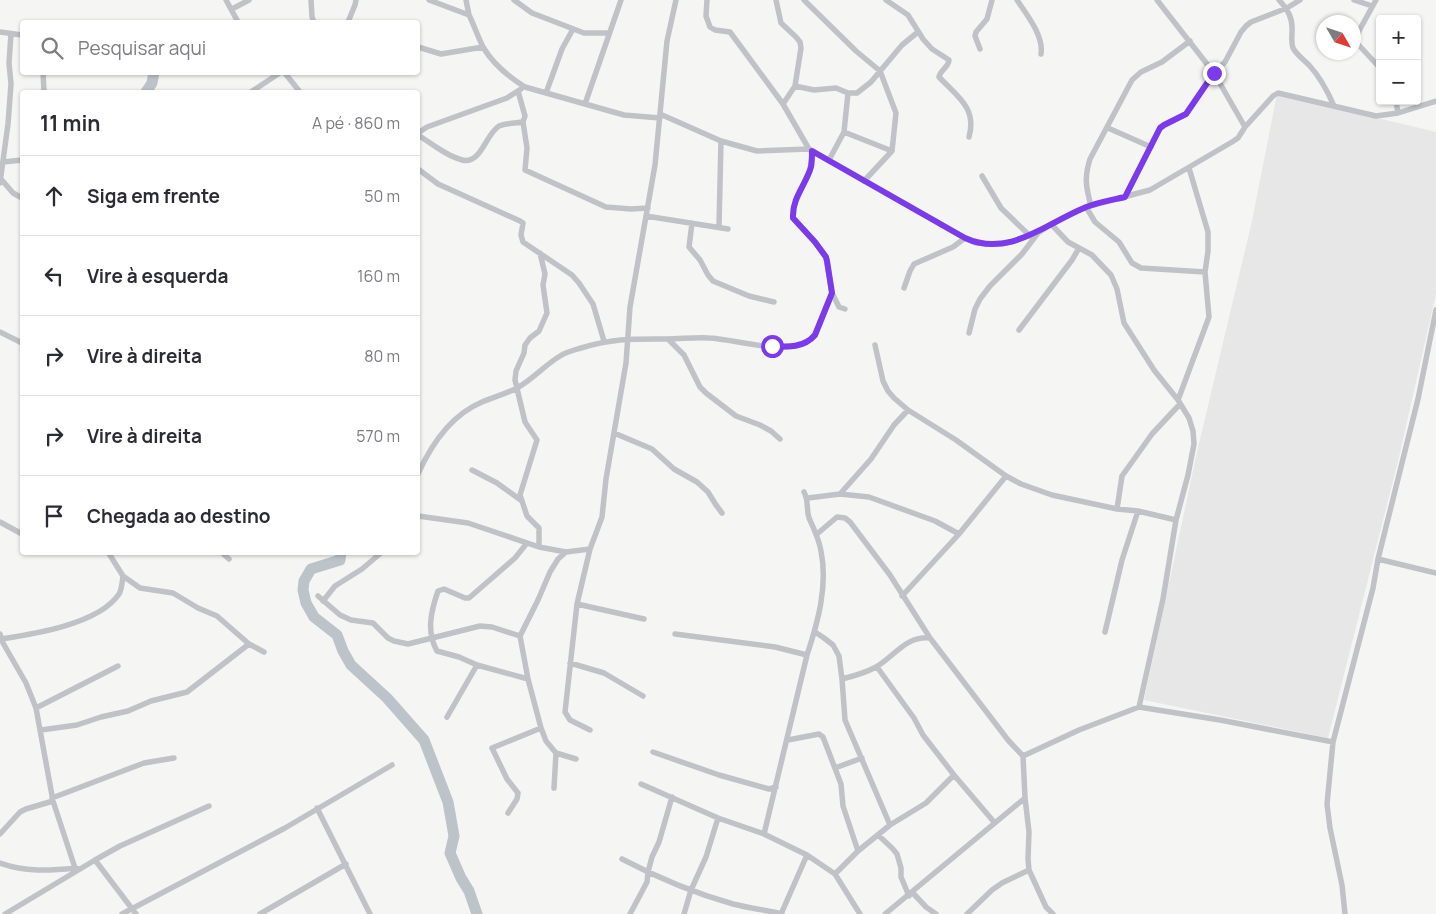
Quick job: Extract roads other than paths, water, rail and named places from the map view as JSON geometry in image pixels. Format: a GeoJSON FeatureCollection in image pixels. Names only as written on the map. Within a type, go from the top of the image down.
{"type":"FeatureCollection","features":[{"type":"Feature","properties":{"kind":"street"},"geometry":{"type":"LineString","coordinates":[[226,0],[237,20]]}},
{"type":"Feature","properties":{"kind":"street"},"geometry":{"type":"LineString","coordinates":[[232,9],[249,0]]}},
{"type":"Feature","properties":{"kind":"street"},"geometry":{"type":"LineString","coordinates":[[311,0],[313,20]]}},
{"type":"Feature","properties":{"kind":"street"},"geometry":{"type":"LineString","coordinates":[[349,20],[356,5],[356,0]]}},
{"type":"Feature","properties":{"kind":"street"},"geometry":{"type":"LineString","coordinates":[[430,0],[469,15]]}},
{"type":"Feature","properties":{"kind":"street"},"geometry":{"type":"LineString","coordinates":[[466,0],[469,15],[483,47],[498,67],[525,87],[624,115],[660,116],[721,141],[758,152],[811,150]]}},
{"type":"Feature","properties":{"kind":"street"},"geometry":{"type":"LineString","coordinates":[[514,0],[532,13],[584,33],[609,32]]}},
{"type":"Feature","properties":{"kind":"street"},"geometry":{"type":"LineString","coordinates":[[585,104],[621,0]]}},
{"type":"Feature","properties":{"kind":"street"},"geometry":{"type":"LineString","coordinates":[[590,730],[566,716],[570,663],[577,604],[590,549],[602,517],[626,363],[630,307],[655,164],[667,40],[676,0]]}},
{"type":"Feature","properties":{"kind":"street"},"geometry":{"type":"LineString","coordinates":[[707,0],[706,16],[710,27],[715,30],[730,32],[783,104],[811,150],[976,243],[1007,243],[1038,233]]}},
{"type":"Feature","properties":{"kind":"street"},"geometry":{"type":"LineString","coordinates":[[776,0],[781,23],[800,42],[801,48],[795,86],[783,104]]}},
{"type":"Feature","properties":{"kind":"street"},"geometry":{"type":"LineString","coordinates":[[804,0],[856,51],[880,71],[896,113],[892,151],[864,180]]}},
{"type":"Feature","properties":{"kind":"street"},"geometry":{"type":"LineString","coordinates":[[886,0],[908,16],[927,44],[949,60],[948,65],[940,73],[940,77],[968,108],[972,122],[969,137]]}},
{"type":"Feature","properties":{"kind":"street"},"geometry":{"type":"LineString","coordinates":[[980,49],[975,36],[987,19],[992,0]]}},
{"type":"Feature","properties":{"kind":"street"},"geometry":{"type":"LineString","coordinates":[[1017,0],[1042,41],[1041,54]]}},
{"type":"Feature","properties":{"kind":"street"},"geometry":{"type":"LineString","coordinates":[[1157,0],[1214,73],[1246,127]]}},
{"type":"Feature","properties":{"kind":"street"},"geometry":{"type":"LineString","coordinates":[[1279,0],[1287,8],[1292,24],[1294,50],[1310,66],[1328,93],[1334,106]]}},
{"type":"Feature","properties":{"kind":"street"},"geometry":{"type":"LineString","coordinates":[[1125,197],[1156,135],[1164,125],[1186,114],[1214,73],[1225,62],[1246,26],[1287,8],[1300,0]]}},
{"type":"Feature","properties":{"kind":"street"},"geometry":{"type":"LineString","coordinates":[[1354,0],[1374,3],[1356,40],[1376,63]]}},
{"type":"Feature","properties":{"kind":"street"},"geometry":{"type":"LineString","coordinates":[[546,93],[562,49],[573,29]]}},
{"type":"Feature","properties":{"kind":"street"},"geometry":{"type":"LineString","coordinates":[[0,32],[20,35]]}},
{"type":"Feature","properties":{"kind":"street"},"geometry":{"type":"LineString","coordinates":[[795,86],[814,90],[836,88],[848,93],[857,93],[880,71],[902,45],[918,32]]}},
{"type":"Feature","properties":{"kind":"street"},"geometry":{"type":"LineString","coordinates":[[10,34],[10,84],[0,181],[20,197]]}},
{"type":"Feature","properties":{"kind":"street"},"geometry":{"type":"LineString","coordinates":[[1190,41],[1162,62],[1140,72],[1132,80],[1090,159],[1085,184],[1088,206],[1095,222],[1119,242],[1135,266],[1140,268],[1205,272]]}},
{"type":"Feature","properties":{"kind":"street"},"geometry":{"type":"LineString","coordinates":[[420,47],[441,54],[483,47]]}},
{"type":"Feature","properties":{"kind":"street"},"geometry":{"type":"LineString","coordinates":[[43,75],[44,90]]}},
{"type":"Feature","properties":{"kind":"street"},"geometry":{"type":"LineString","coordinates":[[253,90],[277,75]]}},
{"type":"Feature","properties":{"kind":"street"},"geometry":{"type":"LineString","coordinates":[[285,75],[298,90]]}},
{"type":"Feature","properties":{"kind":"street"},"geometry":{"type":"LineString","coordinates":[[420,132],[427,127],[493,104],[525,87]]}},
{"type":"Feature","properties":{"kind":"street"},"geometry":{"type":"LineString","coordinates":[[518,91],[525,116],[522,122],[526,148],[524,168],[526,171],[606,207],[631,210],[648,208]]}},
{"type":"Feature","properties":{"kind":"street"},"geometry":{"type":"LineString","coordinates":[[829,160],[844,132],[848,93]]}},
{"type":"Feature","properties":{"kind":"street"},"geometry":{"type":"LineString","coordinates":[[969,333],[975,309],[980,299],[990,286],[1022,254],[1038,233],[1051,224],[1088,206],[1150,190],[1189,168],[1238,138],[1276,94],[1376,116],[1398,113],[1436,101]]}},
{"type":"Feature","properties":{"kind":"street"},"geometry":{"type":"LineString","coordinates":[[1397,105],[1398,113]]}},
{"type":"Feature","properties":{"kind":"street"},"geometry":{"type":"LineString","coordinates":[[420,135],[455,158],[470,161],[475,159],[498,127],[505,124],[522,122]]}},
{"type":"Feature","properties":{"kind":"street"},"geometry":{"type":"LineString","coordinates":[[1108,128],[1150,147]]}},
{"type":"Feature","properties":{"kind":"street"},"geometry":{"type":"LineString","coordinates":[[844,132],[892,151]]}},
{"type":"Feature","properties":{"kind":"street"},"geometry":{"type":"LineString","coordinates":[[719,226],[721,141]]}},
{"type":"Feature","properties":{"kind":"street"},"geometry":{"type":"LineString","coordinates":[[811,150],[810,169],[802,183],[794,206],[793,218],[826,257],[832,293],[839,307],[845,309]]}},
{"type":"Feature","properties":{"kind":"street"},"geometry":{"type":"LineString","coordinates":[[3,162],[20,160]]}},
{"type":"Feature","properties":{"kind":"street"},"geometry":{"type":"LineString","coordinates":[[1117,509],[1122,476],[1152,434],[1179,402],[1208,317],[1205,272],[1208,232],[1189,168]]}},
{"type":"Feature","properties":{"kind":"street"},"geometry":{"type":"LineString","coordinates":[[420,170],[438,184],[523,223],[521,239],[572,275],[579,283],[597,311],[604,341]]}},
{"type":"Feature","properties":{"kind":"street"},"geometry":{"type":"LineString","coordinates":[[982,176],[1001,208],[1029,235]]}},
{"type":"Feature","properties":{"kind":"street"},"geometry":{"type":"LineString","coordinates":[[646,216],[719,226],[728,229]]}},
{"type":"Feature","properties":{"kind":"street"},"geometry":{"type":"LineString","coordinates":[[692,223],[689,247],[700,260],[710,278],[749,296],[774,302]]}},
{"type":"Feature","properties":{"kind":"street"},"geometry":{"type":"LineString","coordinates":[[1051,224],[1068,242],[1092,255],[1111,275],[1124,323],[1149,364],[1179,402],[1189,418],[1193,431],[1194,444],[1176,520],[1163,599],[1139,707]]}},
{"type":"Feature","properties":{"kind":"street"},"geometry":{"type":"LineString","coordinates":[[904,288],[914,264],[953,247],[965,238]]}},
{"type":"Feature","properties":{"kind":"street"},"geometry":{"type":"LineString","coordinates":[[1019,330],[1072,260],[1078,248]]}},
{"type":"Feature","properties":{"kind":"street"},"geometry":{"type":"LineString","coordinates":[[539,547],[539,528],[527,516],[522,500],[521,488],[537,440],[525,422],[517,388],[516,371],[524,353],[525,345],[539,331],[547,313],[543,285],[545,274],[540,253]]}},
{"type":"Feature","properties":{"kind":"street"},"geometry":{"type":"LineString","coordinates":[[420,460],[460,416],[480,403],[517,388],[561,355],[604,341],[627,338],[709,338],[772,346],[801,346],[815,335],[832,293]]}},
{"type":"Feature","properties":{"kind":"street"},"geometry":{"type":"LineString","coordinates":[[1345,914],[1342,885],[1327,804],[1333,742],[1373,588],[1378,559],[1418,399],[1436,310]]}},
{"type":"Feature","properties":{"kind":"street"},"geometry":{"type":"LineString","coordinates":[[0,332],[20,342]]}},
{"type":"Feature","properties":{"kind":"street"},"geometry":{"type":"LineString","coordinates":[[668,339],[684,355],[700,386],[706,393],[736,416],[760,425],[780,439]]}},
{"type":"Feature","properties":{"kind":"street"},"geometry":{"type":"LineString","coordinates":[[875,346],[883,381],[888,390],[908,410],[956,440],[1006,476],[1021,484],[1052,495],[1176,520]]}},
{"type":"Feature","properties":{"kind":"street"},"geometry":{"type":"LineString","coordinates":[[840,494],[871,459],[894,425],[908,410]]}},
{"type":"Feature","properties":{"kind":"street"},"geometry":{"type":"LineString","coordinates":[[614,433],[652,449],[674,470],[697,482],[708,492],[722,513]]}},
{"type":"Feature","properties":{"kind":"street"},"geometry":{"type":"LineString","coordinates":[[472,470],[497,483],[522,500]]}},
{"type":"Feature","properties":{"kind":"street"},"geometry":{"type":"LineString","coordinates":[[902,596],[959,534],[1006,476]]}},
{"type":"Feature","properties":{"kind":"street"},"geometry":{"type":"LineString","coordinates":[[764,834],[765,825],[775,796],[807,655],[815,632],[824,581],[821,551],[817,534],[808,514],[808,498],[804,492]]}},
{"type":"Feature","properties":{"kind":"street"},"geometry":{"type":"LineString","coordinates":[[808,498],[840,494],[869,497],[936,521],[959,534]]}},
{"type":"Feature","properties":{"kind":"street"},"geometry":{"type":"LineString","coordinates":[[1105,632],[1122,560],[1138,511]]}},
{"type":"Feature","properties":{"kind":"street"},"geometry":{"type":"LineString","coordinates":[[420,516],[468,523],[539,547],[566,552],[590,549]]}},
{"type":"Feature","properties":{"kind":"street"},"geometry":{"type":"LineString","coordinates":[[817,534],[832,520],[838,517],[845,518],[867,543],[890,575],[930,638],[1008,740],[1023,756],[1025,798],[1030,832],[1028,859],[1030,870],[1046,907],[1054,914]]}},
{"type":"Feature","properties":{"kind":"street"},"geometry":{"type":"LineString","coordinates":[[0,522],[20,533]]}},
{"type":"Feature","properties":{"kind":"street"},"geometry":{"type":"LineString","coordinates":[[527,543],[515,558],[469,598],[444,589],[438,591],[430,614],[431,639],[439,652],[459,657],[477,666],[528,679]]}},
{"type":"Feature","properties":{"kind":"street"},"geometry":{"type":"LineString","coordinates":[[566,552],[558,559],[550,572],[520,636],[528,679],[546,741],[556,754],[576,759]]}},
{"type":"Feature","properties":{"kind":"street"},"geometry":{"type":"LineString","coordinates":[[110,555],[122,576],[140,588],[173,593],[198,608],[217,616],[249,644],[264,652]]}},
{"type":"Feature","properties":{"kind":"street"},"geometry":{"type":"LineString","coordinates":[[226,555],[229,558]]}},
{"type":"Feature","properties":{"kind":"street"},"geometry":{"type":"LineString","coordinates":[[324,601],[334,586],[362,569],[378,555]]}},
{"type":"Feature","properties":{"kind":"street"},"geometry":{"type":"LineString","coordinates":[[1378,559],[1436,573]]}},
{"type":"Feature","properties":{"kind":"street"},"geometry":{"type":"LineString","coordinates":[[78,869],[53,800],[36,708],[26,683],[1,641],[68,626],[96,612],[109,605],[118,595],[122,588],[122,576]]}},
{"type":"Feature","properties":{"kind":"street"},"geometry":{"type":"LineString","coordinates":[[318,596],[346,617],[372,623],[388,638],[408,644],[486,626],[520,636]]}},
{"type":"Feature","properties":{"kind":"street"},"geometry":{"type":"LineString","coordinates":[[577,604],[644,619]]}},
{"type":"Feature","properties":{"kind":"street"},"geometry":{"type":"LineString","coordinates":[[815,632],[832,646],[838,656],[842,679],[844,716],[890,825]]}},
{"type":"Feature","properties":{"kind":"street"},"geometry":{"type":"LineString","coordinates":[[675,634],[748,643],[807,655]]}},
{"type":"Feature","properties":{"kind":"street"},"geometry":{"type":"LineString","coordinates":[[842,679],[858,676],[877,667],[912,640],[930,638]]}},
{"type":"Feature","properties":{"kind":"street"},"geometry":{"type":"LineString","coordinates":[[41,730],[77,725],[187,692],[249,644]]}},
{"type":"Feature","properties":{"kind":"street"},"geometry":{"type":"LineString","coordinates":[[570,663],[604,673],[643,696]]}},
{"type":"Feature","properties":{"kind":"street"},"geometry":{"type":"LineString","coordinates":[[36,708],[118,666]]}},
{"type":"Feature","properties":{"kind":"street"},"geometry":{"type":"LineString","coordinates":[[447,718],[477,666]]}},
{"type":"Feature","properties":{"kind":"street"},"geometry":{"type":"LineString","coordinates":[[877,667],[923,735],[994,822]]}},
{"type":"Feature","properties":{"kind":"street"},"geometry":{"type":"LineString","coordinates":[[1023,756],[1079,730],[1139,707],[1333,742]]}},
{"type":"Feature","properties":{"kind":"street"},"geometry":{"type":"LineString","coordinates":[[508,812],[518,799],[518,793],[507,779],[492,748],[541,728]]}},
{"type":"Feature","properties":{"kind":"street"},"geometry":{"type":"LineString","coordinates":[[788,740],[821,735],[841,784],[843,806],[858,851]]}},
{"type":"Feature","properties":{"kind":"street"},"geometry":{"type":"LineString","coordinates":[[653,752],[719,775],[769,789],[776,788]]}},
{"type":"Feature","properties":{"kind":"street"},"geometry":{"type":"LineString","coordinates":[[554,788],[556,754]]}},
{"type":"Feature","properties":{"kind":"street"},"geometry":{"type":"LineString","coordinates":[[0,834],[20,812],[26,809],[144,763],[174,758]]}},
{"type":"Feature","properties":{"kind":"street"},"geometry":{"type":"LineString","coordinates":[[835,768],[862,758]]}},
{"type":"Feature","properties":{"kind":"street"},"geometry":{"type":"LineString","coordinates":[[122,914],[285,828],[392,764]]}},
{"type":"Feature","properties":{"kind":"street"},"geometry":{"type":"LineString","coordinates":[[835,874],[858,851],[890,825],[926,803],[954,775]]}},
{"type":"Feature","properties":{"kind":"street"},"geometry":{"type":"LineString","coordinates":[[641,784],[672,796],[718,818],[764,834],[807,855],[835,874],[860,914]]}},
{"type":"Feature","properties":{"kind":"street"},"geometry":{"type":"LineString","coordinates":[[769,789],[775,796]]}},
{"type":"Feature","properties":{"kind":"street"},"geometry":{"type":"LineString","coordinates":[[630,914],[648,882],[648,872],[652,857],[659,842],[672,796]]}},
{"type":"Feature","properties":{"kind":"street"},"geometry":{"type":"LineString","coordinates":[[885,914],[1025,798]]}},
{"type":"Feature","properties":{"kind":"street"},"geometry":{"type":"LineString","coordinates":[[6,914],[78,869],[120,846],[209,806]]}},
{"type":"Feature","properties":{"kind":"street"},"geometry":{"type":"LineString","coordinates":[[316,808],[370,914]]}},
{"type":"Feature","properties":{"kind":"street"},"geometry":{"type":"LineString","coordinates":[[684,914],[691,890],[706,857],[718,818]]}},
{"type":"Feature","properties":{"kind":"street"},"geometry":{"type":"LineString","coordinates":[[878,835],[897,854],[901,868],[901,877],[910,894],[936,914]]}},
{"type":"Feature","properties":{"kind":"street"},"geometry":{"type":"LineString","coordinates":[[622,859],[691,890],[753,911],[781,914],[807,855]]}},
{"type":"Feature","properties":{"kind":"street"},"geometry":{"type":"LineString","coordinates":[[95,860],[136,914]]}},
{"type":"Feature","properties":{"kind":"street"},"geometry":{"type":"LineString","coordinates":[[0,862],[27,870],[53,871],[78,869]]}},
{"type":"Feature","properties":{"kind":"street"},"geometry":{"type":"LineString","coordinates":[[260,914],[346,864]]}},
{"type":"Feature","properties":{"kind":"street"},"geometry":{"type":"LineString","coordinates":[[967,914],[1002,883],[1030,870]]}},
{"type":"Feature","properties":{"kind":"waterway"},"geometry":{"type":"LineString","coordinates":[[147,90],[152,83],[153,75]]}},
{"type":"Feature","properties":{"kind":"waterway"},"geometry":{"type":"LineString","coordinates":[[341,555],[340,560],[311,569],[304,581],[303,590],[306,603],[314,617],[337,635],[351,665],[387,698],[424,740],[448,802],[454,836],[450,853],[469,891],[477,914]]}}]}
